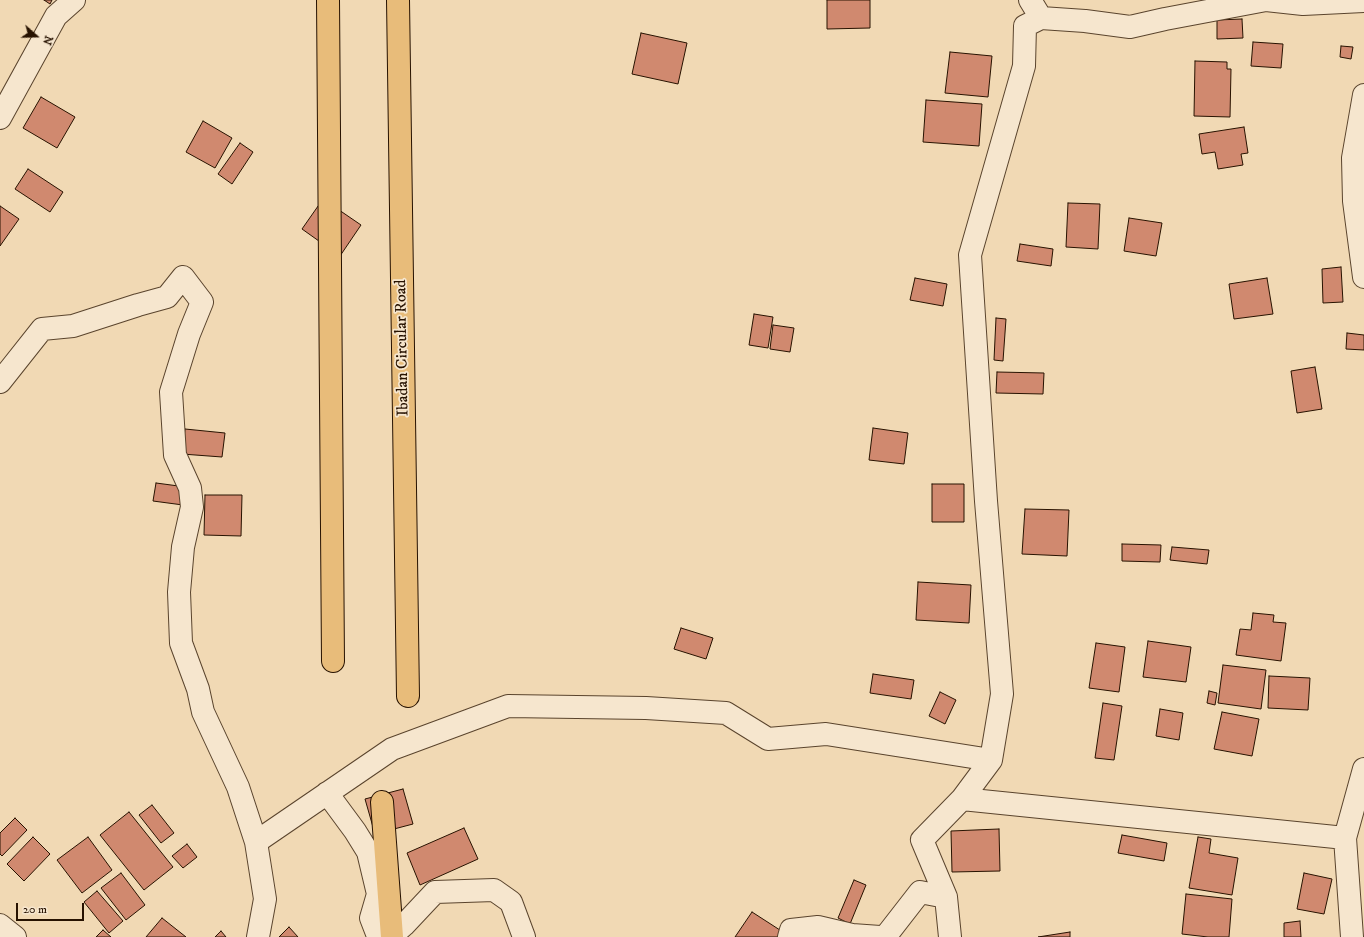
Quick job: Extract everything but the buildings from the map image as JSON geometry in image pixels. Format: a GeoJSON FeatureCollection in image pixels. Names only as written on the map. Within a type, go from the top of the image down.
{"type":"FeatureCollection","features":[{"type":"Feature","properties":{"kind":"highway"},"geometry":{"type":"LineString","coordinates":[[328,0],[333,660]]}},
{"type":"Feature","properties":{"kind":"highway","name":"Ibadan Circular Road"},"geometry":{"type":"LineString","coordinates":[[398,0],[408,696]]}},
{"type":"Feature","properties":{"kind":"highway"},"geometry":{"type":"LineString","coordinates":[[382,802],[391,937]]}},
{"type":"Feature","properties":{"kind":"street"},"geometry":{"type":"LineString","coordinates":[[0,118],[56,16],[74,0]]}},
{"type":"Feature","properties":{"kind":"street"},"geometry":{"type":"LineString","coordinates":[[1030,0],[1041,18]]}},
{"type":"Feature","properties":{"kind":"street"},"geometry":{"type":"LineString","coordinates":[[950,937],[946,897],[922,840],[962,799],[991,760],[1002,694],[986,501],[970,255],[1024,66],[1025,26],[1041,18],[1086,21],[1130,27],[1266,0],[1303,4],[1364,1]]}},
{"type":"Feature","properties":{"kind":"street"},"geometry":{"type":"LineString","coordinates":[[1364,95],[1353,158],[1354,201],[1364,278]]}},
{"type":"Feature","properties":{"kind":"street"},"geometry":{"type":"LineString","coordinates":[[0,382],[42,329],[73,326],[167,297],[183,276],[202,302],[189,334],[171,392],[175,455],[190,488],[192,507],[182,547],[179,592],[181,643],[198,689],[203,712],[238,787],[256,842],[264,899],[258,937]]}},
{"type":"Feature","properties":{"kind":"street"},"geometry":{"type":"LineString","coordinates":[[256,842],[392,748],[508,706],[646,708],[726,713],[768,739],[826,734],[991,760]]}},
{"type":"Feature","properties":{"kind":"street"},"geometry":{"type":"LineString","coordinates":[[1352,937],[1345,838],[1364,769]]}},
{"type":"Feature","properties":{"kind":"street"},"geometry":{"type":"LineString","coordinates":[[327,793],[355,831],[368,852],[378,894],[371,918],[378,936],[385,937]]}},
{"type":"Feature","properties":{"kind":"street"},"geometry":{"type":"LineString","coordinates":[[962,799],[1345,838]]}},
{"type":"Feature","properties":{"kind":"street"},"geometry":{"type":"LineString","coordinates":[[391,937],[404,926],[435,892],[494,890],[511,902],[524,937]]}},
{"type":"Feature","properties":{"kind":"street"},"geometry":{"type":"LineString","coordinates":[[885,937],[920,892],[946,897]]}},
{"type":"Feature","properties":{"kind":"street"},"geometry":{"type":"LineString","coordinates":[[0,926],[14,937]]}},
{"type":"Feature","properties":{"kind":"street"},"geometry":{"type":"LineString","coordinates":[[789,937],[791,930],[818,927],[852,935],[880,937]]}}]}
